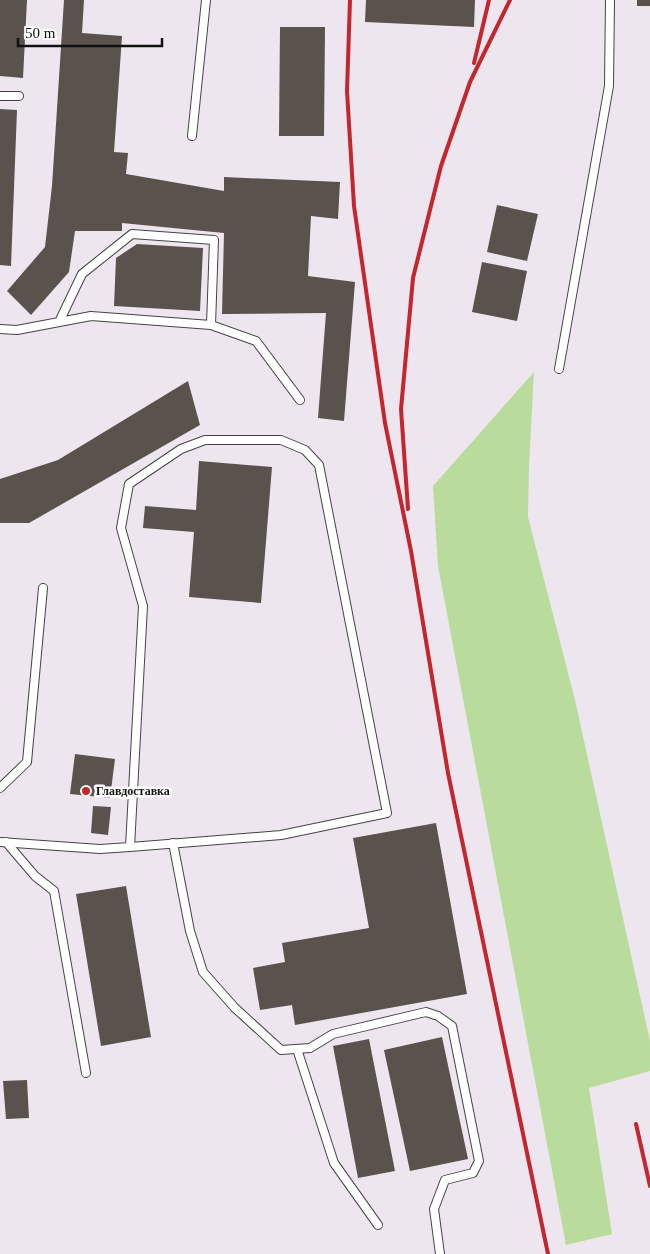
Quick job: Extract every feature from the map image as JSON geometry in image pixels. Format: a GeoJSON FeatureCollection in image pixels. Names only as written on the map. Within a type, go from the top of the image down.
{"type":"FeatureCollection","features":[{"type":"Feature","properties":{"kind":"lane"},"geometry":{"type":"LineString","coordinates":[[192,136],[206,0]]}},
{"type":"Feature","properties":{"kind":"lane"},"geometry":{"type":"LineString","coordinates":[[559,369],[609,86],[610,0]]}},
{"type":"Feature","properties":{"kind":"lane"},"geometry":{"type":"LineString","coordinates":[[0,96],[19,96]]}},
{"type":"Feature","properties":{"kind":"lane"},"geometry":{"type":"LineString","coordinates":[[59,322],[82,274],[132,234],[214,240],[211,325]]}},
{"type":"Feature","properties":{"kind":"lane"},"geometry":{"type":"LineString","coordinates":[[0,329],[17,330],[91,316],[211,325],[256,341],[300,400]]}},
{"type":"Feature","properties":{"kind":"lane"},"geometry":{"type":"LineString","coordinates":[[3,842],[100,849],[130,847],[281,835],[387,813],[319,465],[305,450],[281,440],[205,440],[180,449],[129,484],[121,528],[143,606],[130,847]]}},
{"type":"Feature","properties":{"kind":"lane"},"geometry":{"type":"LineString","coordinates":[[0,788],[27,762],[43,588]]}},
{"type":"Feature","properties":{"kind":"lane"},"geometry":{"type":"LineString","coordinates":[[3,842],[35,876],[54,890],[86,1073]]}},
{"type":"Feature","properties":{"kind":"lane"},"geometry":{"type":"LineString","coordinates":[[173,843],[190,931],[203,972],[235,1008],[281,1050],[310,1048],[333,1034],[426,1012],[438,1016],[452,1026],[479,1161],[472,1173],[446,1180],[434,1210],[440,1254]]}},
{"type":"Feature","properties":{"kind":"lane"},"geometry":{"type":"LineString","coordinates":[[297,1049],[334,1162],[378,1225]]}},
{"type":"Feature","properties":{"kind":"shaded area"},"geometry":{"type":"Polygon","coordinates":[[[0,0],[650,0],[650,1254],[0,1254],[0,0]]]}},
{"type":"Feature","properties":{"kind":"green space"},"geometry":{"type":"Polygon","coordinates":[[[534,372],[528,517],[575,700],[650,1041],[650,1071],[589,1088],[612,1234],[566,1245],[438,566],[433,486],[534,372]]]}},
{"type":"Feature","properties":{"kind":"building"},"geometry":{"type":"Polygon","coordinates":[[[0,0],[27,0],[23,78],[0,76],[0,0]]]}},
{"type":"Feature","properties":{"kind":"building"},"geometry":{"type":"Polygon","coordinates":[[[64,0],[84,0],[82,33],[122,36],[114,152],[128,153],[126,174],[224,191],[224,177],[340,182],[338,219],[311,216],[308,276],[355,282],[344,421],[318,418],[326,313],[222,314],[224,233],[122,223],[122,231],[75,231],[69,272],[31,315],[7,291],[45,247],[52,186],[64,0]]]}},
{"type":"Feature","properties":{"kind":"building"},"geometry":{"type":"Polygon","coordinates":[[[366,0],[475,0],[474,27],[365,22],[366,0]]]}},
{"type":"Feature","properties":{"kind":"building"},"geometry":{"type":"Polygon","coordinates":[[[637,0],[650,0],[650,6],[637,6],[637,0]]]}},
{"type":"Feature","properties":{"kind":"building"},"geometry":{"type":"Polygon","coordinates":[[[280,27],[325,27],[324,136],[279,136],[280,27]]]}},
{"type":"Feature","properties":{"kind":"building"},"geometry":{"type":"Polygon","coordinates":[[[0,109],[17,110],[11,266],[0,265],[0,109]]]}},
{"type":"Feature","properties":{"kind":"building"},"geometry":{"type":"Polygon","coordinates":[[[497,205],[538,214],[527,261],[487,252],[497,205]]]}},
{"type":"Feature","properties":{"kind":"building"},"geometry":{"type":"Polygon","coordinates":[[[137,244],[203,248],[200,311],[114,306],[116,258],[137,244]]]}},
{"type":"Feature","properties":{"kind":"building"},"geometry":{"type":"Polygon","coordinates":[[[482,262],[527,271],[517,321],[472,312],[482,262]]]}},
{"type":"Feature","properties":{"kind":"building"},"geometry":{"type":"Polygon","coordinates":[[[188,381],[200,425],[29,523],[0,523],[0,479],[58,460],[188,381]]]}},
{"type":"Feature","properties":{"kind":"building"},"geometry":{"type":"Polygon","coordinates":[[[199,461],[272,467],[261,603],[189,597],[194,532],[143,528],[145,506],[196,510],[199,461]]]}},
{"type":"Feature","properties":{"kind":"building"},"geometry":{"type":"Polygon","coordinates":[[[75,754],[115,759],[110,798],[70,794],[75,754]]]}},
{"type":"Feature","properties":{"kind":"building"},"geometry":{"type":"Polygon","coordinates":[[[93,806],[111,807],[108,835],[91,833],[93,806]]]}},
{"type":"Feature","properties":{"kind":"building"},"geometry":{"type":"Polygon","coordinates":[[[436,823],[467,994],[295,1025],[292,1005],[260,1010],[253,968],[285,962],[282,943],[369,928],[353,838],[436,823]]]}},
{"type":"Feature","properties":{"kind":"building"},"geometry":{"type":"Polygon","coordinates":[[[126,886],[151,1037],[101,1046],[76,894],[126,886]]]}},
{"type":"Feature","properties":{"kind":"building"},"geometry":{"type":"Polygon","coordinates":[[[442,1037],[468,1159],[410,1171],[384,1050],[442,1037]]]}},
{"type":"Feature","properties":{"kind":"building"},"geometry":{"type":"Polygon","coordinates":[[[369,1039],[395,1171],[358,1178],[333,1046],[369,1039]]]}},
{"type":"Feature","properties":{"kind":"building"},"geometry":{"type":"Polygon","coordinates":[[[27,1080],[29,1118],[6,1119],[3,1081],[27,1080]]]}},
{"type":"Feature","properties":{"kind":"railway"},"geometry":{"type":"LineString","coordinates":[[350,0],[347,91],[354,206],[385,423],[411,551],[448,773],[548,1254]]}},
{"type":"Feature","properties":{"kind":"railway"},"geometry":{"type":"LineString","coordinates":[[474,63],[489,0]]}},
{"type":"Feature","properties":{"kind":"railway"},"geometry":{"type":"LineString","coordinates":[[408,509],[401,409],[413,278],[441,166],[470,82],[510,0]]}},
{"type":"Feature","properties":{"kind":"railway"},"geometry":{"type":"LineString","coordinates":[[636,1124],[650,1186]]}},
{"type":"Feature","properties":{"kind":"place","name":"Главдоставка"},"geometry":{"type":"Point","coordinates":[86,791]}}]}
